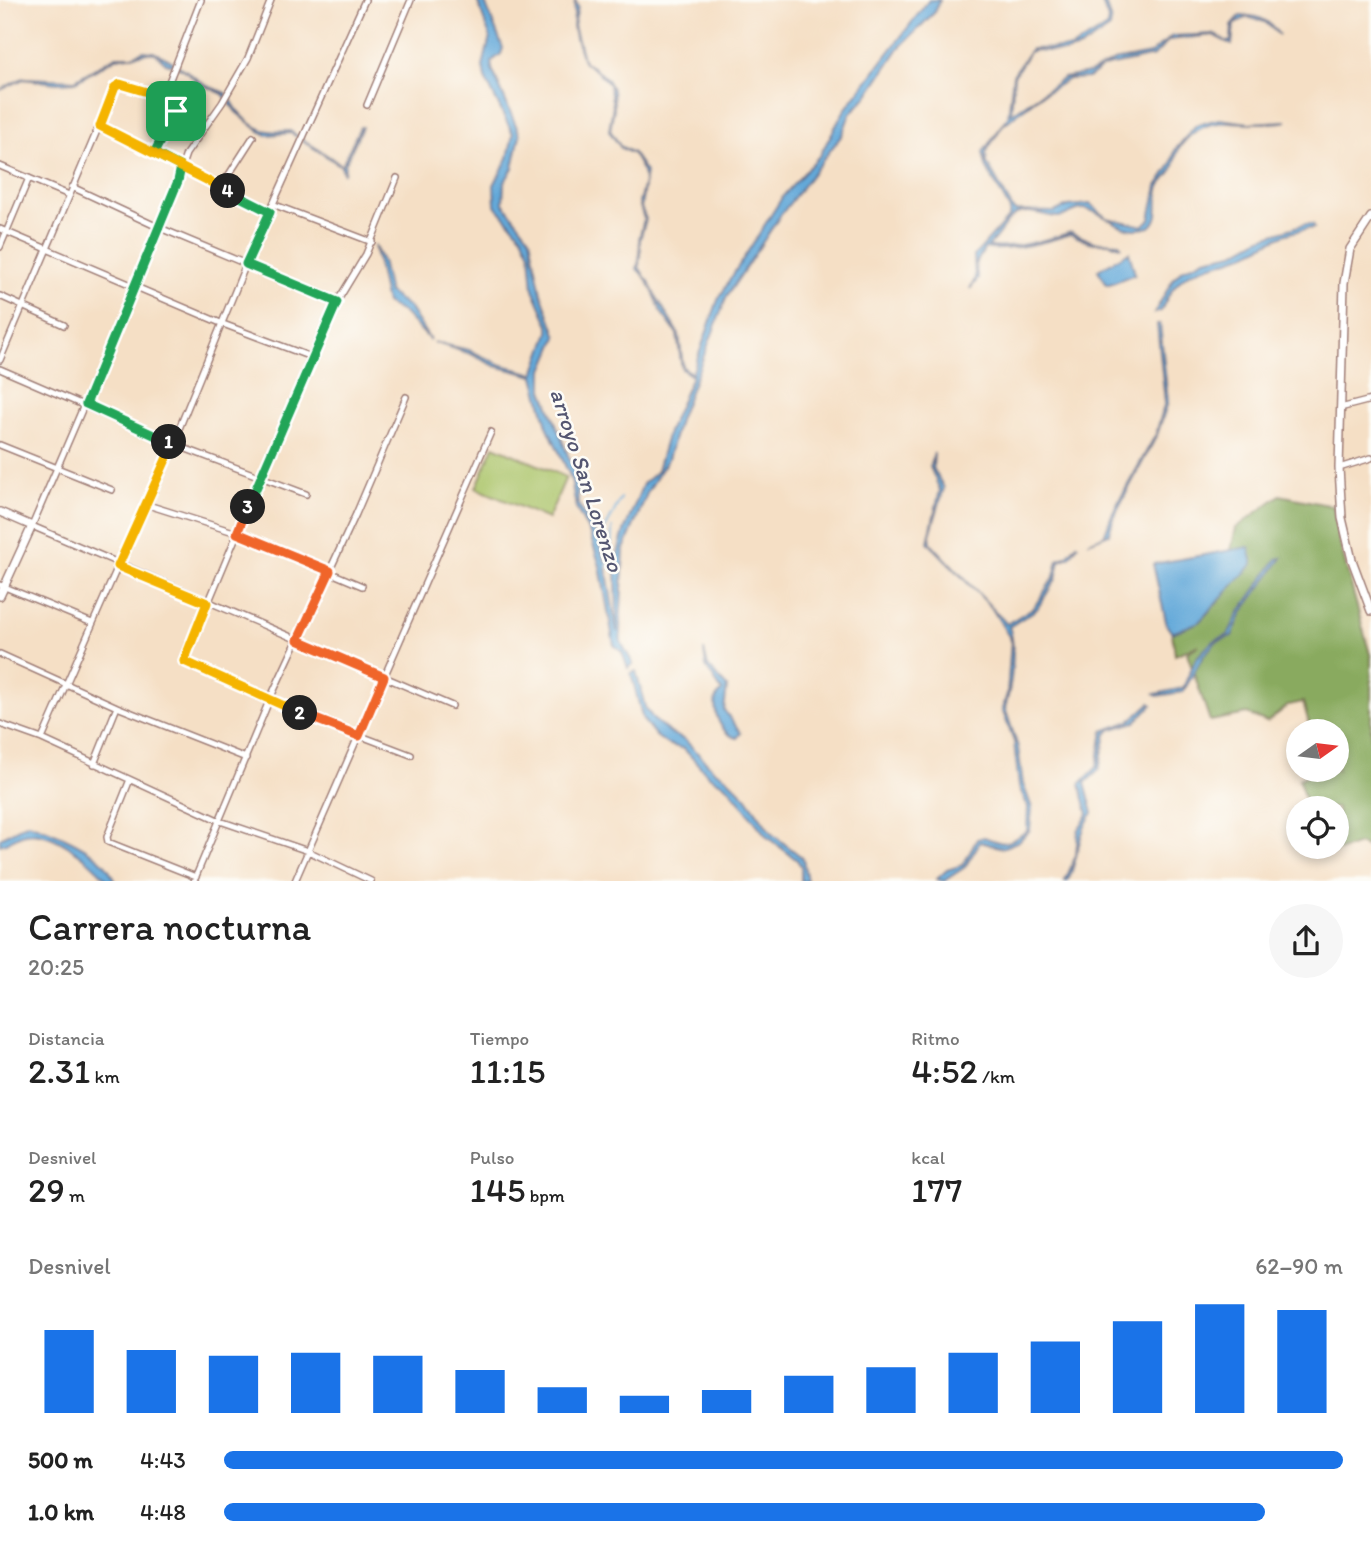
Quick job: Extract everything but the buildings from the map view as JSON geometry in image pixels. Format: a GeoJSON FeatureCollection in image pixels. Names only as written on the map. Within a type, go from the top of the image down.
{"type":"FeatureCollection","features":[{"type":"Feature","properties":{"kind":"street"},"geometry":{"type":"LineString","coordinates":[[163,97],[201,0]]}},
{"type":"Feature","properties":{"kind":"street"},"geometry":{"type":"LineString","coordinates":[[0,596],[2,586],[86,404],[160,228],[186,155],[222,103],[248,58],[271,0]]}},
{"type":"Feature","properties":{"kind":"street"},"geometry":{"type":"LineString","coordinates":[[42,740],[92,623],[148,505],[246,264],[275,205],[365,0]]}},
{"type":"Feature","properties":{"kind":"street"},"geometry":{"type":"LineString","coordinates":[[367,106],[411,0]]}},
{"type":"Feature","properties":{"kind":"street"},"geometry":{"type":"LineString","coordinates":[[0,360],[117,85],[174,100],[177,107],[154,153]]}},
{"type":"Feature","properties":{"kind":"street"},"geometry":{"type":"LineString","coordinates":[[100,126],[270,212]]}},
{"type":"Feature","properties":{"kind":"street"},"geometry":{"type":"LineString","coordinates":[[221,187],[253,137]]}},
{"type":"Feature","properties":{"kind":"street"},"geometry":{"type":"LineString","coordinates":[[0,166],[69,195]]}},
{"type":"Feature","properties":{"kind":"street"},"geometry":{"type":"LineString","coordinates":[[0,247],[3,230],[29,178]]}},
{"type":"Feature","properties":{"kind":"street"},"geometry":{"type":"LineString","coordinates":[[397,178],[372,242],[337,302],[311,357],[184,661],[269,701],[411,755]]}},
{"type":"Feature","properties":{"kind":"street"},"geometry":{"type":"LineString","coordinates":[[72,187],[160,228],[337,302]]}},
{"type":"Feature","properties":{"kind":"street"},"geometry":{"type":"LineString","coordinates":[[275,205],[372,242]]}},
{"type":"Feature","properties":{"kind":"street"},"geometry":{"type":"LineString","coordinates":[[1371,217],[1353,243],[1347,265],[1342,309],[1339,468],[1342,518],[1352,560],[1371,611]]}},
{"type":"Feature","properties":{"kind":"street"},"geometry":{"type":"LineString","coordinates":[[3,230],[223,324],[311,357]]}},
{"type":"Feature","properties":{"kind":"street"},"geometry":{"type":"LineString","coordinates":[[0,296],[64,325]]}},
{"type":"Feature","properties":{"kind":"street"},"geometry":{"type":"LineString","coordinates":[[0,369],[173,444],[306,494]]}},
{"type":"Feature","properties":{"kind":"street"},"geometry":{"type":"LineString","coordinates":[[129,782],[107,837],[108,842],[195,879],[269,701],[330,571],[406,397]]}},
{"type":"Feature","properties":{"kind":"street"},"geometry":{"type":"LineString","coordinates":[[1340,408],[1371,400]]}},
{"type":"Feature","properties":{"kind":"street"},"geometry":{"type":"LineString","coordinates":[[295,881],[491,432]]}},
{"type":"Feature","properties":{"kind":"street"},"geometry":{"type":"LineString","coordinates":[[0,445],[112,490]]}},
{"type":"Feature","properties":{"kind":"street"},"geometry":{"type":"LineString","coordinates":[[1339,468],[1371,458]]}},
{"type":"Feature","properties":{"kind":"street"},"geometry":{"type":"LineString","coordinates":[[148,505],[237,533],[362,586]]}},
{"type":"Feature","properties":{"kind":"street"},"geometry":{"type":"LineString","coordinates":[[0,512],[118,566],[452,706]]}},
{"type":"Feature","properties":{"kind":"street"},"geometry":{"type":"LineString","coordinates":[[2,586],[92,623]]}},
{"type":"Feature","properties":{"kind":"street"},"geometry":{"type":"LineString","coordinates":[[0,654],[117,707],[246,758]]}},
{"type":"Feature","properties":{"kind":"street"},"geometry":{"type":"LineString","coordinates":[[94,764],[117,707]]}},
{"type":"Feature","properties":{"kind":"street"},"geometry":{"type":"LineString","coordinates":[[0,724],[42,740],[129,782],[220,821],[308,851],[371,881]]}},
{"type":"Feature","properties":{"kind":"green space"},"geometry":{"type":"Polygon","coordinates":[[[494,446],[566,477],[548,519],[476,488],[494,446]]]}},
{"type":"Feature","properties":{"kind":"green space"},"geometry":{"type":"Polygon","coordinates":[[[1280,495],[1333,506],[1338,537],[1371,658],[1371,849],[1359,844],[1349,847],[1349,796],[1304,796],[1300,782],[1349,782],[1349,719],[1308,719],[1303,702],[1289,705],[1267,722],[1247,714],[1210,721],[1187,653],[1199,645],[1175,655],[1172,633],[1199,622],[1219,601],[1236,528],[1280,495]]]}},
{"type":"Feature","properties":{"kind":"water"},"geometry":{"type":"Polygon","coordinates":[[[477,0],[484,0],[503,48],[501,54],[491,62],[492,69],[520,135],[513,168],[504,183],[503,203],[530,238],[541,293],[557,337],[543,370],[543,390],[577,479],[578,504],[594,531],[605,561],[617,632],[616,560],[623,534],[643,484],[657,471],[668,432],[692,376],[682,369],[677,334],[661,312],[652,290],[679,335],[683,367],[692,374],[718,300],[783,196],[820,155],[844,111],[929,0],[940,0],[935,12],[899,48],[867,96],[850,114],[842,135],[780,216],[727,296],[679,420],[668,459],[648,491],[624,549],[620,630],[621,642],[633,664],[628,668],[622,652],[614,645],[600,566],[589,532],[576,508],[571,478],[547,426],[534,376],[495,366],[471,354],[433,342],[469,350],[499,364],[534,374],[549,332],[533,289],[530,253],[522,236],[495,205],[494,185],[508,158],[513,134],[485,78],[483,66],[490,37],[477,0]]]}},
{"type":"Feature","properties":{"kind":"water"},"geometry":{"type":"Polygon","coordinates":[[[575,0],[578,7],[574,26],[584,62],[588,65],[584,63],[573,29],[575,0]]]}},
{"type":"Feature","properties":{"kind":"water"},"geometry":{"type":"Polygon","coordinates":[[[1101,0],[1104,0],[1111,20],[1110,28],[1080,48],[1065,52],[1029,52],[1014,76],[1011,114],[1064,78],[1089,73],[1114,61],[1150,54],[1172,36],[1214,34],[1227,42],[1231,41],[1232,25],[1240,16],[1262,19],[1279,35],[1265,22],[1247,17],[1234,24],[1232,45],[1213,35],[1169,40],[1154,56],[1103,67],[1088,78],[1069,79],[1037,98],[1002,126],[986,152],[987,163],[1014,211],[1054,212],[1068,206],[1090,204],[1106,218],[1084,209],[1058,217],[1031,212],[1020,213],[1012,217],[988,246],[1016,246],[1071,232],[1094,242],[1118,243],[1122,247],[1109,243],[1092,243],[1070,234],[1015,248],[985,248],[975,265],[978,279],[970,289],[975,279],[974,256],[1009,217],[1010,210],[986,167],[983,152],[1008,117],[1013,75],[1031,49],[1071,48],[1107,27],[1108,19],[1101,0]]]}},
{"type":"Feature","properties":{"kind":"water"},"geometry":{"type":"Polygon","coordinates":[[[155,53],[168,59],[183,69],[166,63],[155,53]]]}},
{"type":"Feature","properties":{"kind":"water"},"geometry":{"type":"Polygon","coordinates":[[[116,56],[129,56],[116,58],[75,82],[23,79],[0,90],[23,78],[75,80],[116,56]]]}},
{"type":"Feature","properties":{"kind":"water"},"geometry":{"type":"Polygon","coordinates":[[[598,72],[606,78],[613,90],[614,108],[610,130],[620,146],[633,153],[646,172],[641,208],[646,219],[640,244],[644,219],[639,203],[644,182],[643,172],[633,154],[621,148],[609,131],[613,106],[609,84],[598,72]]]}},
{"type":"Feature","properties":{"kind":"water"},"geometry":{"type":"Polygon","coordinates":[[[189,74],[207,86],[227,94],[245,119],[262,130],[290,131],[342,165],[362,127],[345,164],[344,174],[341,166],[291,133],[267,135],[259,131],[236,112],[223,94],[198,83],[189,74]]]}},
{"type":"Feature","properties":{"kind":"water"},"geometry":{"type":"Polygon","coordinates":[[[1219,119],[1247,123],[1214,124],[1190,136],[1179,149],[1173,169],[1160,187],[1154,223],[1150,227],[1124,227],[1107,218],[1143,226],[1150,219],[1157,186],[1171,165],[1175,150],[1196,125],[1219,119]]]}},
{"type":"Feature","properties":{"kind":"water"},"geometry":{"type":"Polygon","coordinates":[[[1313,224],[1314,228],[1285,235],[1243,255],[1185,276],[1169,295],[1161,311],[1154,313],[1174,278],[1182,270],[1205,259],[1234,253],[1261,238],[1313,224]]]}},
{"type":"Feature","properties":{"kind":"water"},"geometry":{"type":"Polygon","coordinates":[[[374,245],[382,261],[389,293],[409,307],[430,340],[404,313],[386,303],[374,245]]]}},
{"type":"Feature","properties":{"kind":"water"},"geometry":{"type":"Polygon","coordinates":[[[1129,252],[1135,274],[1107,285],[1098,270],[1129,252]]]}},
{"type":"Feature","properties":{"kind":"water"},"geometry":{"type":"Polygon","coordinates":[[[1157,324],[1160,324],[1168,402],[1157,435],[1114,516],[1109,534],[1104,536],[1113,512],[1156,434],[1165,402],[1157,324]]]}},
{"type":"Feature","properties":{"kind":"water"},"geometry":{"type":"Polygon","coordinates":[[[934,453],[933,468],[944,488],[930,535],[931,543],[1007,624],[1034,607],[1054,577],[1058,560],[1067,556],[1078,545],[1070,557],[1060,561],[1056,579],[1037,609],[1009,627],[1013,645],[1013,656],[1005,708],[1018,747],[1023,784],[1032,808],[1030,830],[1019,841],[1003,848],[980,842],[965,867],[944,881],[937,879],[947,870],[963,865],[977,839],[984,837],[1006,843],[1027,831],[1028,807],[1019,787],[1014,742],[1002,709],[1007,694],[1011,640],[991,607],[928,542],[940,490],[930,467],[934,453]]]}},
{"type":"Feature","properties":{"kind":"water"},"geometry":{"type":"Polygon","coordinates":[[[1249,547],[1253,564],[1199,622],[1172,633],[1167,626],[1153,564],[1249,547]]]}},
{"type":"Feature","properties":{"kind":"water"},"geometry":{"type":"Polygon","coordinates":[[[1282,558],[1242,613],[1232,636],[1216,642],[1204,655],[1183,692],[1157,696],[1155,694],[1183,688],[1196,658],[1213,641],[1228,635],[1238,614],[1277,559],[1282,558]]]}},
{"type":"Feature","properties":{"kind":"water"},"geometry":{"type":"Polygon","coordinates":[[[704,650],[708,666],[727,687],[724,710],[741,733],[737,738],[723,728],[717,717],[716,698],[722,691],[706,667],[704,650]]]}},
{"type":"Feature","properties":{"kind":"water"},"geometry":{"type":"Polygon","coordinates":[[[636,671],[645,707],[654,720],[685,740],[714,770],[727,778],[746,797],[772,834],[803,858],[807,881],[801,881],[801,866],[797,860],[767,837],[728,787],[709,776],[684,749],[667,744],[656,736],[643,720],[631,673],[636,671]]]}},
{"type":"Feature","properties":{"kind":"water"},"geometry":{"type":"Polygon","coordinates":[[[1150,703],[1152,705],[1135,722],[1112,729],[1106,734],[1099,770],[1085,783],[1093,813],[1081,837],[1074,863],[1068,881],[1065,881],[1076,855],[1078,831],[1088,814],[1080,784],[1097,767],[1103,731],[1130,721],[1150,703]]]}},
{"type":"Feature","properties":{"kind":"water"},"geometry":{"type":"Polygon","coordinates":[[[28,823],[91,852],[110,871],[114,881],[108,881],[92,864],[47,836],[25,834],[0,845],[0,838],[28,823]]]}},
{"type":"Feature","properties":{"kind":"waterway","name":"arroyo San Lorenzo"},"geometry":{"type":"LineString","coordinates":[[598,543],[621,498]]}},
{"type":"Feature","properties":{"kind":"waterway","name":"arroyo San Lorenzo"},"geometry":{"type":"LineString","coordinates":[[606,567],[611,553],[612,528]]}},
{"type":"Feature","properties":{"kind":"route"},"geometry":{"type":"LineString","coordinates":[[176,111],[154,153],[181,167],[178,181],[86,404],[173,444],[148,505],[118,566],[207,603],[184,661],[269,701],[359,736],[384,677],[298,640],[330,571],[237,533],[337,302],[246,264],[270,212],[181,167],[103,127],[100,126],[115,87],[120,84],[174,100],[177,103],[176,111]]}}]}
